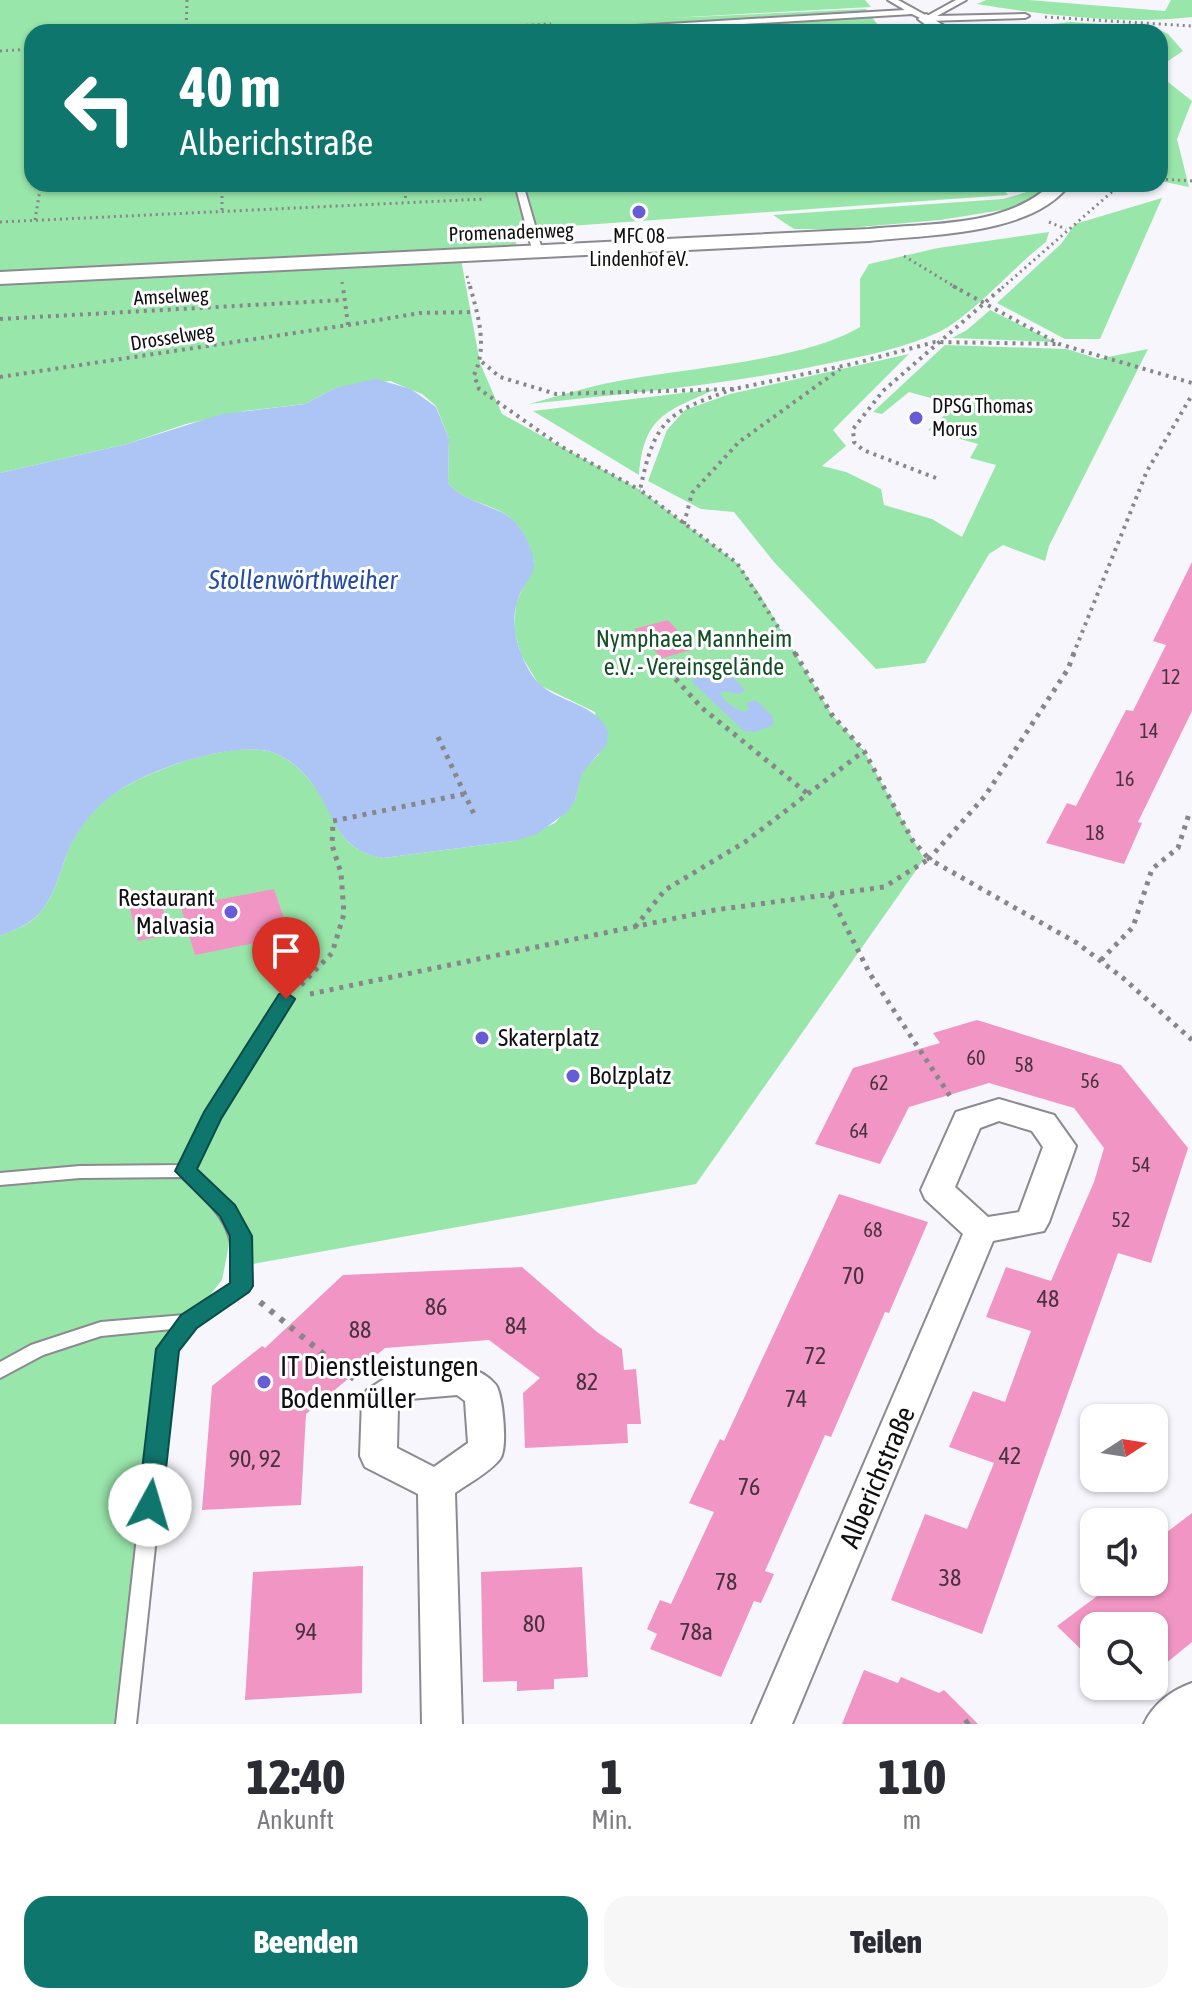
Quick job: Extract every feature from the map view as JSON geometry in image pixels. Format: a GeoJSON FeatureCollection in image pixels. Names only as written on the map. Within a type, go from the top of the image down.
{"type":"FeatureCollection","features":[{"type":"Feature","properties":{"kind":"street"},"geometry":{"type":"LineString","coordinates":[[920,15],[933,24]]}},
{"type":"Feature","properties":{"kind":"street","name":"Promenadenweg"},"geometry":{"type":"LineString","coordinates":[[0,278],[869,235],[989,219],[1043,202],[1053,192]]}},
{"type":"Feature","properties":{"kind":"street"},"geometry":{"type":"LineString","coordinates":[[999,1110],[1043,1123],[1060,1146],[1032,1222],[981,1231],[937,1190],[967,1120],[999,1110]]}},
{"type":"Feature","properties":{"kind":"street","name":"Alberichstraße"},"geometry":{"type":"LineString","coordinates":[[772,1724],[981,1231]]}},
{"type":"Feature","properties":{"kind":"street"},"geometry":{"type":"LineString","coordinates":[[464,1380],[482,1394],[487,1449],[436,1486],[378,1456],[380,1400],[403,1385],[464,1380]]}},
{"type":"Feature","properties":{"kind":"street"},"geometry":{"type":"LineString","coordinates":[[436,1486],[442,1724]]}},
{"type":"Feature","properties":{"kind":"street"},"geometry":{"type":"LineString","coordinates":[[1164,1724],[1192,1701]]}},
{"type":"Feature","properties":{"kind":"lane"},"geometry":{"type":"LineString","coordinates":[[892,0],[920,15],[962,0]]}},
{"type":"Feature","properties":{"kind":"lane"},"geometry":{"type":"LineString","coordinates":[[734,24],[920,15],[1025,16]]}},
{"type":"Feature","properties":{"kind":"lane"},"geometry":{"type":"LineString","coordinates":[[521,192],[538,253]]}},
{"type":"Feature","properties":{"kind":"lane"},"geometry":{"type":"LineString","coordinates":[[186,1171],[212,1117],[286,999]]}},
{"type":"Feature","properties":{"kind":"lane"},"geometry":{"type":"LineString","coordinates":[[0,1179],[80,1172],[186,1171],[227,1211],[241,1236],[242,1286],[189,1321],[167,1349],[126,1724]]}},
{"type":"Feature","properties":{"kind":"lane"},"geometry":{"type":"LineString","coordinates":[[0,1371],[37,1350],[101,1329],[189,1321]]}},
{"type":"Feature","properties":{"kind":"path"},"geometry":{"type":"LineString","coordinates":[[186,24],[187,0]]}},
{"type":"Feature","properties":{"kind":"path"},"geometry":{"type":"LineString","coordinates":[[1025,16],[1159,24]]}},
{"type":"Feature","properties":{"kind":"path"},"geometry":{"type":"LineString","coordinates":[[1168,25],[1192,26]]}},
{"type":"Feature","properties":{"kind":"path"},"geometry":{"type":"LineString","coordinates":[[0,51],[24,50]]}},
{"type":"Feature","properties":{"kind":"path"},"geometry":{"type":"LineString","coordinates":[[1168,180],[1192,181]]}},
{"type":"Feature","properties":{"kind":"path"},"geometry":{"type":"LineString","coordinates":[[35,220],[40,192]]}},
{"type":"Feature","properties":{"kind":"path"},"geometry":{"type":"LineString","coordinates":[[222,192],[222,211]]}},
{"type":"Feature","properties":{"kind":"path"},"geometry":{"type":"LineString","coordinates":[[405,192],[406,202]]}},
{"type":"Feature","properties":{"kind":"path"},"geometry":{"type":"LineString","coordinates":[[936,478],[863,450],[854,442],[853,428],[863,413],[935,342],[984,305],[1111,192]]}},
{"type":"Feature","properties":{"kind":"path"},"geometry":{"type":"LineString","coordinates":[[0,222],[485,199]]}},
{"type":"Feature","properties":{"kind":"path"},"geometry":{"type":"LineString","coordinates":[[869,235],[984,305],[1059,344],[1192,383]]}},
{"type":"Feature","properties":{"kind":"path"},"geometry":{"type":"LineString","coordinates":[[463,256],[482,362],[474,375],[479,389],[562,447],[640,490],[737,563],[759,593],[832,715],[864,751],[913,841],[929,859],[1077,943],[1101,960],[1192,1040]]}},
{"type":"Feature","properties":{"kind":"path"},"geometry":{"type":"LineString","coordinates":[[337,261],[348,325]]}},
{"type":"Feature","properties":{"kind":"path","name":"Amselweg"},"geometry":{"type":"LineString","coordinates":[[0,319],[343,300]]}},
{"type":"Feature","properties":{"kind":"path","name":"Drosselweg"},"geometry":{"type":"LineString","coordinates":[[0,377],[420,313],[475,312]]}},
{"type":"Feature","properties":{"kind":"path"},"geometry":{"type":"LineString","coordinates":[[640,490],[654,434],[667,415],[734,389],[844,366],[935,342],[1059,344]]}},
{"type":"Feature","properties":{"kind":"path"},"geometry":{"type":"LineString","coordinates":[[482,362],[500,377],[556,394],[734,389]]}},
{"type":"Feature","properties":{"kind":"path"},"geometry":{"type":"LineString","coordinates":[[684,524],[692,493],[739,442],[844,366]]}},
{"type":"Feature","properties":{"kind":"path"},"geometry":{"type":"LineString","coordinates":[[286,999],[715,910],[884,887],[929,859],[985,796],[1068,669],[1147,471],[1192,395]]}},
{"type":"Feature","properties":{"kind":"path"},"geometry":{"type":"LineString","coordinates":[[662,664],[702,708],[808,794]]}},
{"type":"Feature","properties":{"kind":"path"},"geometry":{"type":"LineString","coordinates":[[438,737],[474,814]]}},
{"type":"Feature","properties":{"kind":"path"},"geometry":{"type":"LineString","coordinates":[[635,928],[665,890],[745,842],[864,751]]}},
{"type":"Feature","properties":{"kind":"path"},"geometry":{"type":"LineString","coordinates":[[286,999],[325,961],[340,935],[344,892],[332,845],[333,821],[464,794]]}},
{"type":"Feature","properties":{"kind":"path"},"geometry":{"type":"LineString","coordinates":[[1101,960],[1133,927],[1152,869],[1178,848],[1189,814],[1192,814]]}},
{"type":"Feature","properties":{"kind":"path"},"geometry":{"type":"LineString","coordinates":[[830,895],[885,1002],[967,1120]]}},
{"type":"Feature","properties":{"kind":"path"},"geometry":{"type":"LineString","coordinates":[[242,1286],[380,1400]]}},
{"type":"Feature","properties":{"kind":"path"},"geometry":{"type":"LineString","coordinates":[[965,1724],[969,1721],[973,1724]]}},
{"type":"Feature","properties":{"kind":"green space","name":"Nymphaea Mannheim e.V. - Vereinsgelände"},"geometry":{"type":"Polygon","coordinates":[[[0,0],[865,0],[871,7],[670,18],[866,9],[877,24],[24,24],[24,192],[1006,192],[1008,195],[513,230],[518,251],[460,254],[480,363],[502,414],[640,490],[737,563],[759,593],[832,715],[864,751],[924,859],[696,1184],[253,1264],[245,1227],[229,1212],[231,1234],[222,1280],[167,1349],[126,1724],[0,1724],[0,936],[20,928],[43,909],[77,834],[99,806],[142,778],[177,764],[234,750],[268,751],[283,757],[315,787],[342,835],[357,849],[383,858],[514,841],[555,823],[575,800],[581,773],[599,754],[595,712],[539,685],[521,655],[514,629],[516,604],[534,561],[525,537],[509,517],[463,495],[448,483],[449,439],[436,406],[422,394],[390,381],[335,388],[305,404],[245,411],[186,424],[127,444],[0,473],[0,0]]]}},
{"type":"Feature","properties":{"kind":"green space"},"geometry":{"type":"Polygon","coordinates":[[[986,0],[1029,0],[1165,11],[1171,0],[1192,0],[1192,17],[1112,19],[977,4],[986,0]]]}},
{"type":"Feature","properties":{"kind":"green space"},"geometry":{"type":"Polygon","coordinates":[[[1070,22],[1099,24],[1053,24],[1070,22]]]}},
{"type":"Feature","properties":{"kind":"green space"},"geometry":{"type":"Polygon","coordinates":[[[1168,34],[1183,51],[1168,61],[1168,34]]]}},
{"type":"Feature","properties":{"kind":"green space"},"geometry":{"type":"Polygon","coordinates":[[[1168,82],[1192,101],[1177,139],[1189,187],[1168,183],[1168,82]]]}},
{"type":"Feature","properties":{"kind":"green space"},"geometry":{"type":"Polygon","coordinates":[[[1027,192],[1041,192],[1015,208],[940,220],[837,229],[794,229],[773,215],[1003,199],[1027,192]]]}},
{"type":"Feature","properties":{"kind":"green space"},"geometry":{"type":"Polygon","coordinates":[[[1162,198],[1100,339],[1065,339],[997,303],[1061,244],[1075,224],[1162,198]]]}},
{"type":"Feature","properties":{"kind":"green space"},"geometry":{"type":"Polygon","coordinates":[[[1049,232],[1046,242],[966,314],[939,332],[914,342],[797,370],[682,387],[528,404],[612,382],[809,348],[860,327],[860,279],[869,264],[938,248],[1049,232]]]}},
{"type":"Feature","properties":{"kind":"green space"},"geometry":{"type":"Polygon","coordinates":[[[990,310],[1055,342],[952,338],[967,330],[990,310]]]}},
{"type":"Feature","properties":{"kind":"green space"},"geometry":{"type":"Polygon","coordinates":[[[945,345],[1067,349],[1098,359],[1148,349],[1049,546],[1045,561],[1003,545],[989,554],[925,663],[876,669],[774,562],[734,512],[701,509],[648,481],[667,430],[685,410],[730,394],[909,354],[833,430],[846,446],[822,466],[846,472],[881,489],[884,505],[932,519],[962,537],[996,465],[970,458],[978,444],[928,430],[956,405],[909,392],[882,414],[873,412],[945,345]]]}},
{"type":"Feature","properties":{"kind":"green space"},"geometry":{"type":"Polygon","coordinates":[[[716,389],[671,410],[652,427],[646,439],[639,475],[533,411],[716,389]]]}},
{"type":"Feature","properties":{"kind":"water","name":"Stollenwörthweiher"},"geometry":{"type":"Polygon","coordinates":[[[376,379],[411,389],[436,407],[449,439],[448,483],[466,497],[512,519],[528,541],[534,567],[520,594],[515,614],[516,636],[522,656],[540,684],[592,712],[608,731],[607,744],[582,773],[575,800],[567,812],[537,834],[514,841],[383,858],[365,853],[343,836],[314,787],[300,770],[283,757],[251,749],[212,754],[150,774],[101,804],[75,837],[55,888],[43,909],[29,922],[0,936],[0,473],[127,444],[222,414],[305,404],[335,388],[376,379]]]}},
{"type":"Feature","properties":{"kind":"water"},"geometry":{"type":"Polygon","coordinates":[[[719,670],[734,678],[745,690],[738,694],[723,691],[720,694],[725,700],[745,712],[750,709],[746,703],[756,700],[773,717],[773,725],[755,732],[744,731],[691,681],[702,671],[719,670]]]}},
{"type":"Feature","properties":{"kind":"building"},"geometry":{"type":"Polygon","coordinates":[[[1192,562],[1192,711],[1138,822],[1142,823],[1124,864],[1046,843],[1067,803],[1076,806],[1126,710],[1133,711],[1166,645],[1153,641],[1192,562]]]}},
{"type":"Feature","properties":{"kind":"building"},"geometry":{"type":"Polygon","coordinates":[[[668,620],[695,649],[662,658],[634,629],[668,620]]]}},
{"type":"Feature","properties":{"kind":"building"},"geometry":{"type":"Polygon","coordinates":[[[274,889],[290,936],[195,955],[181,907],[274,889]]]}},
{"type":"Feature","properties":{"kind":"building"},"geometry":{"type":"Polygon","coordinates":[[[158,891],[170,934],[138,941],[127,897],[158,891]]]}},
{"type":"Feature","properties":{"kind":"building"},"geometry":{"type":"Polygon","coordinates":[[[977,1020],[1121,1065],[1188,1148],[1151,1263],[1118,1253],[982,1634],[891,1600],[925,1514],[967,1529],[994,1463],[949,1447],[973,1391],[1005,1402],[1031,1331],[986,1317],[1006,1267],[1051,1281],[1094,1182],[1104,1148],[1074,1108],[989,1083],[909,1107],[880,1164],[815,1144],[853,1068],[940,1043],[933,1033],[977,1020]]]}},
{"type":"Feature","properties":{"kind":"building"},"geometry":{"type":"Polygon","coordinates":[[[839,1194],[928,1222],[831,1437],[825,1435],[765,1571],[774,1574],[761,1603],[754,1601],[721,1677],[650,1649],[657,1634],[647,1629],[660,1600],[671,1604],[714,1512],[689,1503],[720,1439],[724,1441],[839,1194]]]}},
{"type":"Feature","properties":{"kind":"building"},"geometry":{"type":"Polygon","coordinates":[[[522,1267],[597,1332],[622,1349],[624,1370],[636,1369],[641,1424],[627,1424],[628,1443],[525,1448],[523,1393],[540,1378],[489,1340],[385,1348],[306,1414],[301,1505],[202,1510],[212,1386],[262,1346],[265,1348],[343,1275],[522,1267]]]}},
{"type":"Feature","properties":{"kind":"building"},"geometry":{"type":"Polygon","coordinates":[[[1192,1513],[1192,1642],[1168,1662],[1168,1612],[1080,1612],[1080,1648],[1057,1626],[1097,1596],[1168,1596],[1168,1531],[1192,1513]]]}},
{"type":"Feature","properties":{"kind":"building"},"geometry":{"type":"Polygon","coordinates":[[[363,1566],[362,1693],[245,1700],[253,1572],[363,1566]]]}},
{"type":"Feature","properties":{"kind":"building"},"geometry":{"type":"Polygon","coordinates":[[[582,1567],[588,1677],[554,1679],[554,1689],[517,1691],[517,1681],[483,1682],[481,1572],[582,1567]]]}},
{"type":"Feature","properties":{"kind":"building"},"geometry":{"type":"Polygon","coordinates":[[[864,1670],[898,1683],[901,1677],[939,1693],[944,1690],[978,1724],[842,1724],[864,1670]]]}},
{"type":"Feature","properties":{"kind":"place","name":"MFC 08 Lindenhof eV."},"geometry":{"type":"Point","coordinates":[639,212]}},
{"type":"Feature","properties":{"kind":"place","name":"DPSG Thomas Morus"},"geometry":{"type":"Point","coordinates":[916,418]}},
{"type":"Feature","properties":{"kind":"place","name":"Restaurant Malvasia"},"geometry":{"type":"Point","coordinates":[231,912]}},
{"type":"Feature","properties":{"kind":"place","name":"Skaterplatz"},"geometry":{"type":"Point","coordinates":[482,1038]}},
{"type":"Feature","properties":{"kind":"place","name":"Bolzplatz"},"geometry":{"type":"Point","coordinates":[573,1076]}},
{"type":"Feature","properties":{"kind":"place","name":"IT Dienstleistungen Bodenmüller"},"geometry":{"type":"Point","coordinates":[264,1382]}},
{"type":"Feature","properties":{"kind":"route"},"geometry":{"type":"LineString","coordinates":[[150,1505],[167,1349],[189,1321],[242,1286],[244,1262],[241,1236],[227,1211],[186,1171],[212,1117],[286,999]]}}]}
